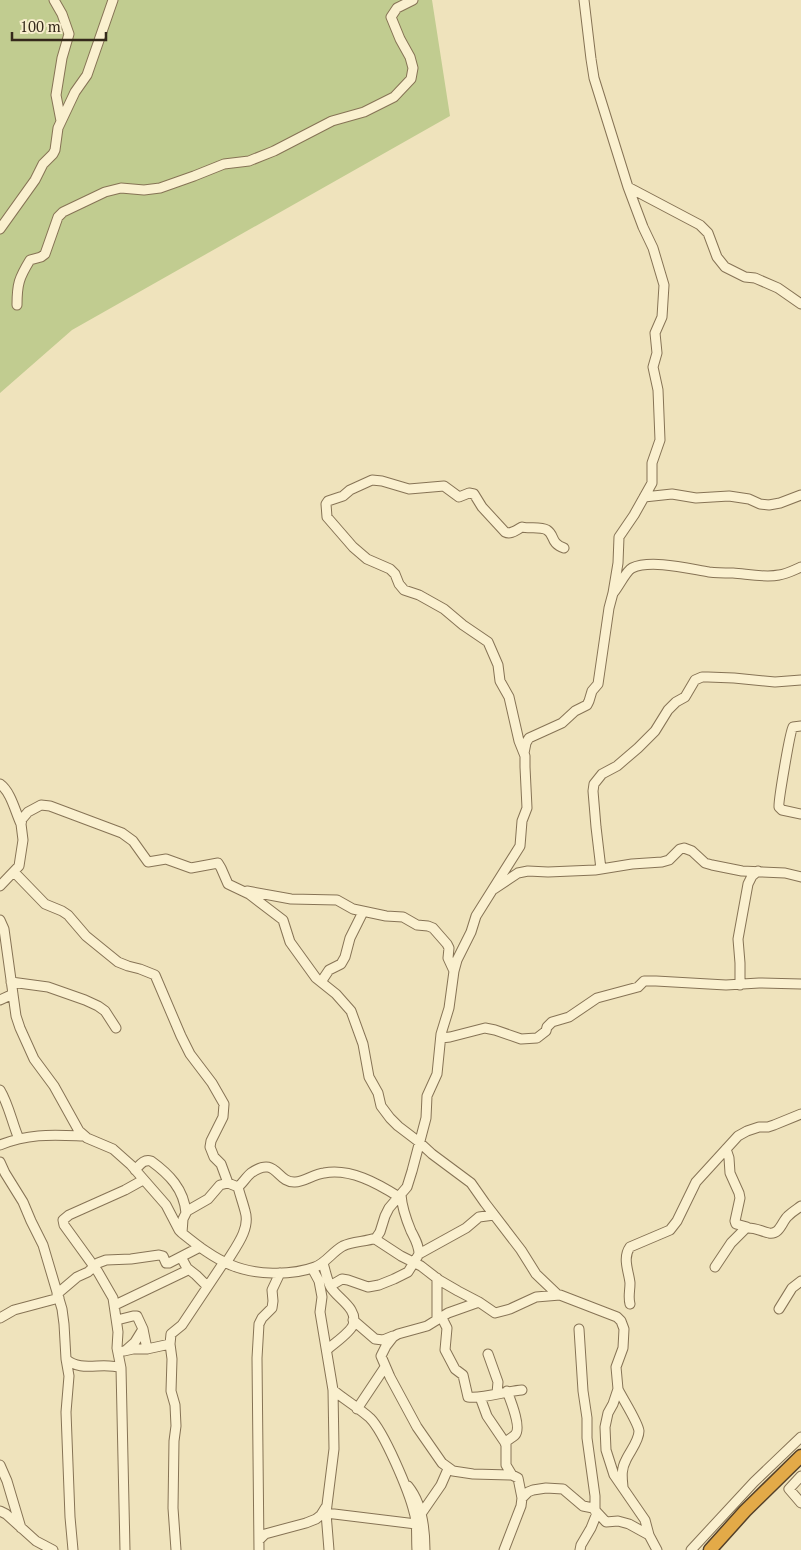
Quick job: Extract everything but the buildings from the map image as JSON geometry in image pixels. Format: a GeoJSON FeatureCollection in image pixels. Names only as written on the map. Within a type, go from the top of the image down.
{"type":"FeatureCollection","features":[{"type":"Feature","properties":{"kind":"highway"},"geometry":{"type":"LineString","coordinates":[[710,1550],[745,1511],[801,1456]]}},
{"type":"Feature","properties":{"kind":"street"},"geometry":{"type":"LineString","coordinates":[[54,0],[62,14],[69,34],[62,58],[56,95],[61,121]]}},
{"type":"Feature","properties":{"kind":"street"},"geometry":{"type":"LineString","coordinates":[[0,230],[35,180],[43,164],[55,150],[58,128],[75,92],[87,75],[113,0]]}},
{"type":"Feature","properties":{"kind":"street"},"geometry":{"type":"LineString","coordinates":[[17,305],[19,281],[30,260],[45,254],[56,220],[63,212],[106,192],[121,188],[144,190],[160,188],[224,164],[249,161],[274,151],[332,121],[372,108],[398,94],[411,79],[413,68],[392,17],[398,8],[413,0]]}},
{"type":"Feature","properties":{"kind":"street"},"geometry":{"type":"LineString","coordinates":[[524,754],[528,740],[562,723],[586,705],[590,701],[592,691],[599,682],[609,608],[618,564],[619,537],[652,483],[652,464],[660,435],[658,390],[653,367],[658,352],[655,333],[662,317],[664,285],[653,248],[628,187],[593,72],[584,0]]}},
{"type":"Feature","properties":{"kind":"street"},"geometry":{"type":"LineString","coordinates":[[628,187],[700,225],[708,233],[720,261],[726,267],[745,277],[755,278],[778,288],[801,304]]}},
{"type":"Feature","properties":{"kind":"street"},"geometry":{"type":"LineString","coordinates":[[375,1239],[380,1232],[389,1208],[407,1188],[411,1176],[426,1118],[427,1096],[437,1074],[440,1038],[448,1008],[454,971],[476,916],[521,842],[522,821],[527,802],[524,754],[519,741],[509,697],[500,681],[498,665],[488,642],[444,610],[419,595],[404,590],[390,569],[367,559],[353,547],[327,517],[326,506],[328,501],[338,498],[372,480],[409,489],[444,486],[459,497],[468,493],[474,494],[482,507],[504,532],[516,531],[522,527],[544,529],[550,533],[555,544],[564,548]]}},
{"type":"Feature","properties":{"kind":"street"},"geometry":{"type":"LineString","coordinates":[[644,497],[672,494],[696,498],[740,496],[760,504],[769,505],[801,495]]}},
{"type":"Feature","properties":{"kind":"street"},"geometry":{"type":"LineString","coordinates":[[613,593],[623,580],[625,574],[637,566],[675,566],[712,572],[770,576],[783,574],[801,567]]}},
{"type":"Feature","properties":{"kind":"street"},"geometry":{"type":"LineString","coordinates":[[601,869],[593,791],[594,784],[602,774],[624,760],[655,731],[668,710],[685,697],[695,680],[702,677],[775,682],[801,680]]}},
{"type":"Feature","properties":{"kind":"street"},"geometry":{"type":"LineString","coordinates":[[801,726],[794,726],[790,732],[781,780],[779,804],[782,810],[801,814]]}},
{"type":"Feature","properties":{"kind":"street"},"geometry":{"type":"LineString","coordinates":[[0,784],[10,795],[21,824],[23,840],[19,866],[0,886]]}},
{"type":"Feature","properties":{"kind":"street"},"geometry":{"type":"LineString","coordinates":[[21,824],[22,819],[28,812],[41,805],[50,806],[122,833],[133,841],[148,862],[166,859],[191,868],[217,863],[226,882],[249,894],[283,920],[290,942],[313,974],[345,1002],[353,1014],[363,1044],[368,1074],[378,1093],[381,1106],[398,1126],[471,1183],[521,1250],[536,1274],[558,1295]]}},
{"type":"Feature","properties":{"kind":"street"},"geometry":{"type":"LineString","coordinates":[[491,891],[518,873],[601,869],[662,862],[669,860],[680,849],[684,848],[692,851],[709,864],[742,871],[785,873],[801,877]]}},
{"type":"Feature","properties":{"kind":"street"},"geometry":{"type":"LineString","coordinates":[[740,985],[738,932],[748,884],[752,876],[758,871]]}},
{"type":"Feature","properties":{"kind":"street"},"geometry":{"type":"LineString","coordinates":[[14,872],[45,904],[62,910],[86,936],[118,962],[155,975],[190,1054],[212,1083],[224,1104],[223,1116],[210,1147],[214,1157],[221,1164],[228,1183]]}},
{"type":"Feature","properties":{"kind":"street"},"geometry":{"type":"LineString","coordinates":[[240,890],[291,899],[337,900],[352,909],[386,916],[403,917],[417,925],[428,926],[433,928],[448,944],[448,958],[454,971]]}},
{"type":"Feature","properties":{"kind":"street"},"geometry":{"type":"LineString","coordinates":[[321,982],[329,970],[344,960],[350,938],[363,912]]}},
{"type":"Feature","properties":{"kind":"street"},"geometry":{"type":"LineString","coordinates":[[0,920],[4,929],[16,1016],[29,1048],[38,1064],[54,1086],[79,1131],[84,1136],[118,1153],[166,1205],[182,1234],[200,1247],[237,1267],[258,1272],[280,1273],[312,1268],[323,1263],[340,1247],[375,1239],[401,1256],[417,1258],[437,1278],[496,1313],[536,1297],[558,1295],[617,1317],[624,1328],[623,1348],[616,1367],[618,1389],[639,1431],[637,1440],[622,1468],[624,1489]]}},
{"type":"Feature","properties":{"kind":"street"},"geometry":{"type":"LineString","coordinates":[[440,1038],[485,1028],[521,1039],[537,1038],[546,1031],[552,1022],[569,1017],[597,998],[638,987],[643,981],[656,980],[726,985],[759,983],[801,984]]}},
{"type":"Feature","properties":{"kind":"street"},"geometry":{"type":"LineString","coordinates":[[11,982],[48,987],[86,1000],[105,1011],[116,1028]]}},
{"type":"Feature","properties":{"kind":"street"},"geometry":{"type":"LineString","coordinates":[[0,1000],[13,994]]}},
{"type":"Feature","properties":{"kind":"street"},"geometry":{"type":"LineString","coordinates":[[0,1090],[19,1139]]}},
{"type":"Feature","properties":{"kind":"street"},"geometry":{"type":"LineString","coordinates":[[630,1304],[628,1293],[630,1284],[626,1265],[628,1250],[633,1245],[670,1230],[677,1222],[696,1182],[738,1136],[747,1131],[774,1125],[801,1114]]}},
{"type":"Feature","properties":{"kind":"street"},"geometry":{"type":"LineString","coordinates":[[0,1145],[40,1135],[84,1136]]}},
{"type":"Feature","properties":{"kind":"street"},"geometry":{"type":"LineString","coordinates":[[726,1149],[730,1171],[740,1198],[734,1222],[736,1224],[774,1233],[782,1226],[788,1216],[801,1206]]}},
{"type":"Feature","properties":{"kind":"street"},"geometry":{"type":"LineString","coordinates":[[135,1170],[146,1160],[151,1161],[165,1171],[179,1189],[186,1213]]}},
{"type":"Feature","properties":{"kind":"street"},"geometry":{"type":"LineString","coordinates":[[0,1162],[23,1202],[43,1245],[64,1324],[68,1376],[66,1412],[73,1550]]}},
{"type":"Feature","properties":{"kind":"street"},"geometry":{"type":"LineString","coordinates":[[238,1187],[252,1172],[271,1167],[285,1179],[295,1182],[322,1173],[336,1171],[350,1173],[400,1196]]}},
{"type":"Feature","properties":{"kind":"street"},"geometry":{"type":"LineString","coordinates":[[125,1550],[122,1355],[117,1341],[115,1305],[110,1291],[64,1225],[64,1218],[143,1180]]}},
{"type":"Feature","properties":{"kind":"street"},"geometry":{"type":"LineString","coordinates":[[182,1234],[182,1219],[186,1213],[208,1199],[220,1185],[228,1183],[238,1187]]}},
{"type":"Feature","properties":{"kind":"street"},"geometry":{"type":"LineString","coordinates":[[176,1550],[173,1508],[176,1426],[175,1405],[171,1391],[171,1334],[182,1325],[237,1245],[245,1228],[246,1213],[238,1187]]}},
{"type":"Feature","properties":{"kind":"street"},"geometry":{"type":"LineString","coordinates":[[400,1196],[403,1210],[418,1244],[417,1258]]}},
{"type":"Feature","properties":{"kind":"street"},"geometry":{"type":"LineString","coordinates":[[330,1286],[344,1279],[368,1287],[379,1285],[407,1272],[417,1258],[451,1235],[466,1228],[479,1216],[494,1215]]}},
{"type":"Feature","properties":{"kind":"street"},"geometry":{"type":"LineString","coordinates":[[715,1267],[730,1242],[747,1227]]}},
{"type":"Feature","properties":{"kind":"street"},"geometry":{"type":"LineString","coordinates":[[0,1318],[14,1310],[58,1296],[77,1277],[106,1260],[159,1255],[163,1256],[166,1263],[170,1263],[200,1247]]}},
{"type":"Feature","properties":{"kind":"street"},"geometry":{"type":"LineString","coordinates":[[181,1257],[188,1270],[207,1286]]}},
{"type":"Feature","properties":{"kind":"street"},"geometry":{"type":"LineString","coordinates":[[323,1263],[330,1286],[336,1295],[350,1308],[353,1320],[350,1330],[327,1350]]}},
{"type":"Feature","properties":{"kind":"street"},"geometry":{"type":"LineString","coordinates":[[312,1268],[319,1280],[322,1297],[320,1312],[333,1390],[334,1449],[326,1509],[328,1550]]}},
{"type":"Feature","properties":{"kind":"street"},"geometry":{"type":"LineString","coordinates":[[115,1305],[188,1270]]}},
{"type":"Feature","properties":{"kind":"street"},"geometry":{"type":"LineString","coordinates":[[259,1550],[257,1358],[259,1324],[273,1306],[272,1290],[280,1273]]}},
{"type":"Feature","properties":{"kind":"street"},"geometry":{"type":"LineString","coordinates":[[437,1278],[439,1317],[447,1328],[446,1352],[455,1369],[463,1376],[468,1397],[480,1397],[522,1390]]}},
{"type":"Feature","properties":{"kind":"street"},"geometry":{"type":"LineString","coordinates":[[779,1309],[792,1288],[801,1281]]}},
{"type":"Feature","properties":{"kind":"street"},"geometry":{"type":"LineString","coordinates":[[353,1320],[372,1337],[377,1340],[383,1340],[403,1332],[428,1326],[439,1317],[458,1308],[479,1302]]}},
{"type":"Feature","properties":{"kind":"street"},"geometry":{"type":"LineString","coordinates":[[117,1320],[136,1316],[139,1318],[147,1349]]}},
{"type":"Feature","properties":{"kind":"street"},"geometry":{"type":"LineString","coordinates":[[122,1355],[135,1342],[143,1329]]}},
{"type":"Feature","properties":{"kind":"street"},"geometry":{"type":"LineString","coordinates":[[580,1329],[587,1438],[596,1512],[591,1528],[580,1550]]}},
{"type":"Feature","properties":{"kind":"street"},"geometry":{"type":"LineString","coordinates":[[395,1335],[381,1355],[385,1367],[417,1427],[439,1461],[453,1471],[473,1474],[512,1475],[518,1478],[522,1498],[520,1512],[512,1527],[508,1548]]}},
{"type":"Feature","properties":{"kind":"street"},"geometry":{"type":"LineString","coordinates":[[122,1355],[134,1349],[147,1349],[170,1344]]}},
{"type":"Feature","properties":{"kind":"street"},"geometry":{"type":"LineString","coordinates":[[488,1354],[498,1382],[497,1393]]}},
{"type":"Feature","properties":{"kind":"street"},"geometry":{"type":"LineString","coordinates":[[66,1359],[71,1364],[89,1366],[114,1365],[121,1368]]}},
{"type":"Feature","properties":{"kind":"street"},"geometry":{"type":"LineString","coordinates":[[357,1409],[385,1367]]}},
{"type":"Feature","properties":{"kind":"street"},"geometry":{"type":"LineString","coordinates":[[618,1389],[605,1427],[608,1458],[614,1475],[645,1520],[656,1550]]}},
{"type":"Feature","properties":{"kind":"street"},"geometry":{"type":"LineString","coordinates":[[333,1390],[370,1419],[379,1431],[403,1481],[414,1511],[417,1550]]}},
{"type":"Feature","properties":{"kind":"street"},"geometry":{"type":"LineString","coordinates":[[505,1443],[517,1431],[513,1406],[507,1391]]}},
{"type":"Feature","properties":{"kind":"street"},"geometry":{"type":"LineString","coordinates":[[480,1397],[487,1416],[505,1443],[506,1465],[512,1475]]}},
{"type":"Feature","properties":{"kind":"street"},"geometry":{"type":"LineString","coordinates":[[692,1550],[754,1482],[801,1437]]}},
{"type":"Feature","properties":{"kind":"street"},"geometry":{"type":"LineString","coordinates":[[0,1465],[7,1481],[21,1528]]}},
{"type":"Feature","properties":{"kind":"street"},"geometry":{"type":"LineString","coordinates":[[421,1514],[441,1485],[448,1469]]}},
{"type":"Feature","properties":{"kind":"street"},"geometry":{"type":"LineString","coordinates":[[801,1476],[789,1490],[801,1503]]}},
{"type":"Feature","properties":{"kind":"street"},"geometry":{"type":"LineString","coordinates":[[403,1481],[416,1496],[421,1514],[424,1550]]}},
{"type":"Feature","properties":{"kind":"street"},"geometry":{"type":"LineString","coordinates":[[522,1498],[533,1490],[546,1488],[563,1489],[582,1505],[592,1507],[606,1522],[619,1521],[630,1524],[649,1535]]}},
{"type":"Feature","properties":{"kind":"street"},"geometry":{"type":"LineString","coordinates":[[259,1540],[267,1533],[316,1519],[326,1509]]}},
{"type":"Feature","properties":{"kind":"street"},"geometry":{"type":"LineString","coordinates":[[326,1509],[416,1524]]}},
{"type":"Feature","properties":{"kind":"street"},"geometry":{"type":"LineString","coordinates":[[0,1511],[6,1514],[36,1541],[53,1550]]}},
{"type":"Feature","properties":{"kind":"green space"},"geometry":{"type":"Polygon","coordinates":[[[0,0],[432,0],[450,116],[72,330],[0,393],[0,0]]]}}]}
